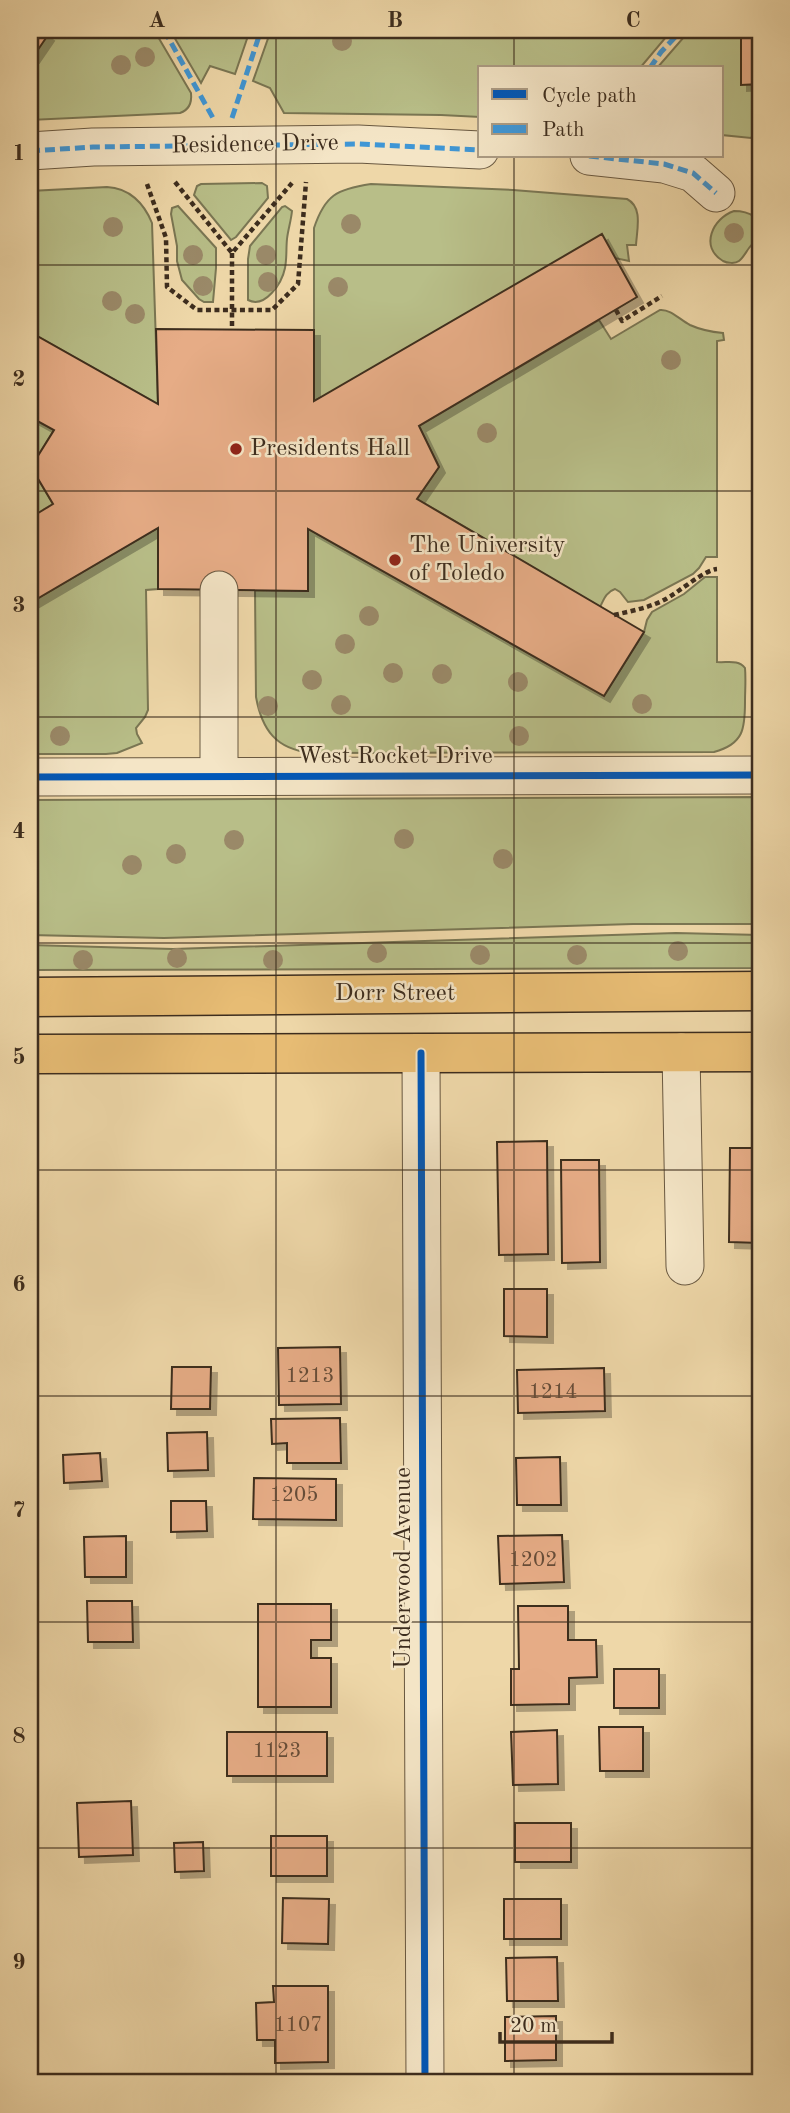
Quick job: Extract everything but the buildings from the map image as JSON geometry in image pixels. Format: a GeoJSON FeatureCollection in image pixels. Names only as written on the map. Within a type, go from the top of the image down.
{"type":"FeatureCollection","features":[{"type":"Feature","properties":{"kind":"main road","name":"Dorr Street"},"geometry":{"type":"LineString","coordinates":[[30,997],[760,991]]}},
{"type":"Feature","properties":{"kind":"main road"},"geometry":{"type":"LineString","coordinates":[[205,1053],[205,1030],[209,1020],[216,1016],[362,1016],[571,993]]}},
{"type":"Feature","properties":{"kind":"main road"},"geometry":{"type":"LineString","coordinates":[[30,1054],[760,1052]]}},
{"type":"Feature","properties":{"kind":"street","name":"Residence Drive"},"geometry":{"type":"LineString","coordinates":[[30,151],[93,147],[358,144],[478,150]]}},
{"type":"Feature","properties":{"kind":"street"},"geometry":{"type":"LineString","coordinates":[[608,158],[664,164],[693,173],[716,192]]}},
{"type":"Feature","properties":{"kind":"street"},"geometry":{"type":"LineString","coordinates":[[219,590],[219,776]]}},
{"type":"Feature","properties":{"kind":"street","name":"West Rocket Drive"},"geometry":{"type":"LineString","coordinates":[[30,777],[760,775]]}},
{"type":"Feature","properties":{"kind":"street"},"geometry":{"type":"LineString","coordinates":[[681,1052],[685,1266]]}},
{"type":"Feature","properties":{"kind":"street","name":"Underwood Avenue"},"geometry":{"type":"LineString","coordinates":[[421,1053],[425,2083]]}},
{"type":"Feature","properties":{"kind":"path"},"geometry":{"type":"LineString","coordinates":[[146,180],[166,238],[167,287],[197,310],[272,310],[298,284],[306,176]]}},
{"type":"Feature","properties":{"kind":"path"},"geometry":{"type":"LineString","coordinates":[[232,253],[297,177]]}},
{"type":"Feature","properties":{"kind":"path"},"geometry":{"type":"LineString","coordinates":[[172,179],[232,253],[232,329]]}},
{"type":"Feature","properties":{"kind":"path"},"geometry":{"type":"LineString","coordinates":[[616,310],[622,321],[662,296]]}},
{"type":"Feature","properties":{"kind":"path"},"geometry":{"type":"LineString","coordinates":[[614,615],[661,602],[709,570],[717,569]]}},
{"type":"Feature","properties":{"kind":"green space"},"geometry":{"type":"Polygon","coordinates":[[[50,30],[154,30],[191,93],[189,106],[180,113],[30,120],[30,59],[50,30]]]}},
{"type":"Feature","properties":{"kind":"green space"},"geometry":{"type":"Polygon","coordinates":[[[170,30],[250,30],[235,74],[210,66],[201,83],[170,30]]]}},
{"type":"Feature","properties":{"kind":"green space"},"geometry":{"type":"Polygon","coordinates":[[[271,30],[672,30],[642,66],[478,66],[478,117],[284,113],[270,88],[253,81],[271,30]]]}},
{"type":"Feature","properties":{"kind":"green space"},"geometry":{"type":"Polygon","coordinates":[[[690,30],[718,30],[723,36],[728,30],[741,30],[741,84],[758,85],[758,127],[751,138],[724,135],[724,66],[659,66],[690,30]]]}},
{"type":"Feature","properties":{"kind":"green space"},"geometry":{"type":"Polygon","coordinates":[[[262,183],[267,186],[268,198],[231,240],[194,195],[197,186],[201,184],[262,183]]]}},
{"type":"Feature","properties":{"kind":"green space"},"geometry":{"type":"Polygon","coordinates":[[[371,184],[513,190],[627,199],[637,213],[636,245],[627,245],[629,261],[615,258],[314,401],[314,228],[323,208],[334,196],[349,188],[371,184]]]}},
{"type":"Feature","properties":{"kind":"green space"},"geometry":{"type":"Polygon","coordinates":[[[107,187],[122,190],[135,198],[152,223],[158,404],[30,332],[30,191],[107,187]]]}},
{"type":"Feature","properties":{"kind":"green space"},"geometry":{"type":"Polygon","coordinates":[[[178,206],[216,248],[213,302],[199,299],[182,280],[171,214],[172,208],[178,206]]]}},
{"type":"Feature","properties":{"kind":"green space"},"geometry":{"type":"Polygon","coordinates":[[[285,206],[292,211],[283,274],[266,298],[254,302],[248,300],[250,246],[285,206]]]}},
{"type":"Feature","properties":{"kind":"green space"},"geometry":{"type":"Polygon","coordinates":[[[734,211],[745,212],[754,217],[761,229],[757,239],[742,258],[731,263],[716,255],[710,241],[715,226],[734,211]]]}},
{"type":"Feature","properties":{"kind":"green space"},"geometry":{"type":"Polygon","coordinates":[[[660,310],[672,313],[694,327],[723,333],[724,340],[717,341],[717,557],[706,557],[693,574],[644,600],[628,602],[620,592],[612,590],[600,607],[417,499],[439,467],[419,426],[599,320],[611,339],[660,310]]]}},
{"type":"Feature","properties":{"kind":"green space"},"geometry":{"type":"Polygon","coordinates":[[[30,417],[54,430],[31,467],[53,504],[30,518],[30,417]]]}},
{"type":"Feature","properties":{"kind":"green space"},"geometry":{"type":"Polygon","coordinates":[[[158,528],[158,589],[146,590],[148,710],[136,728],[142,743],[117,753],[30,754],[30,603],[158,528]]]}},
{"type":"Feature","properties":{"kind":"green space"},"geometry":{"type":"Polygon","coordinates":[[[308,529],[604,696],[644,632],[652,612],[684,594],[705,577],[717,577],[717,662],[736,662],[745,668],[744,720],[741,734],[732,744],[714,752],[311,753],[288,747],[267,728],[256,697],[255,590],[308,591],[308,529]]]}},
{"type":"Feature","properties":{"kind":"green space"},"geometry":{"type":"Polygon","coordinates":[[[760,797],[760,924],[633,924],[164,938],[30,935],[30,800],[760,797]]]}},
{"type":"Feature","properties":{"kind":"green space"},"geometry":{"type":"Polygon","coordinates":[[[676,933],[760,935],[760,968],[30,970],[30,945],[173,949],[676,933]]]}},
{"type":"Feature","properties":{"kind":"marked path"},"geometry":{"type":"LineString","coordinates":[[164,30],[213,118]]}},
{"type":"Feature","properties":{"kind":"marked path"},"geometry":{"type":"LineString","coordinates":[[232,118],[261,30]]}},
{"type":"Feature","properties":{"kind":"marked path"},"geometry":{"type":"LineString","coordinates":[[651,66],[682,30]]}},
{"type":"Feature","properties":{"kind":"marked path"},"geometry":{"type":"LineString","coordinates":[[30,151],[93,147],[358,144],[478,150]]}},
{"type":"Feature","properties":{"kind":"marked path"},"geometry":{"type":"LineString","coordinates":[[608,158],[664,164],[693,173],[716,193]]}},
{"type":"Feature","properties":{"kind":"cycle path"},"geometry":{"type":"LineString","coordinates":[[30,777],[760,775]]}},
{"type":"Feature","properties":{"kind":"cycle path"},"geometry":{"type":"LineString","coordinates":[[421,1053],[425,2083]]}},
{"type":"Feature","properties":{"kind":"place","name":"Presidents Hall"},"geometry":{"type":"Point","coordinates":[236,449]}},
{"type":"Feature","properties":{"kind":"place","name":"The University of Toledo"},"geometry":{"type":"Point","coordinates":[395,560]}}]}
